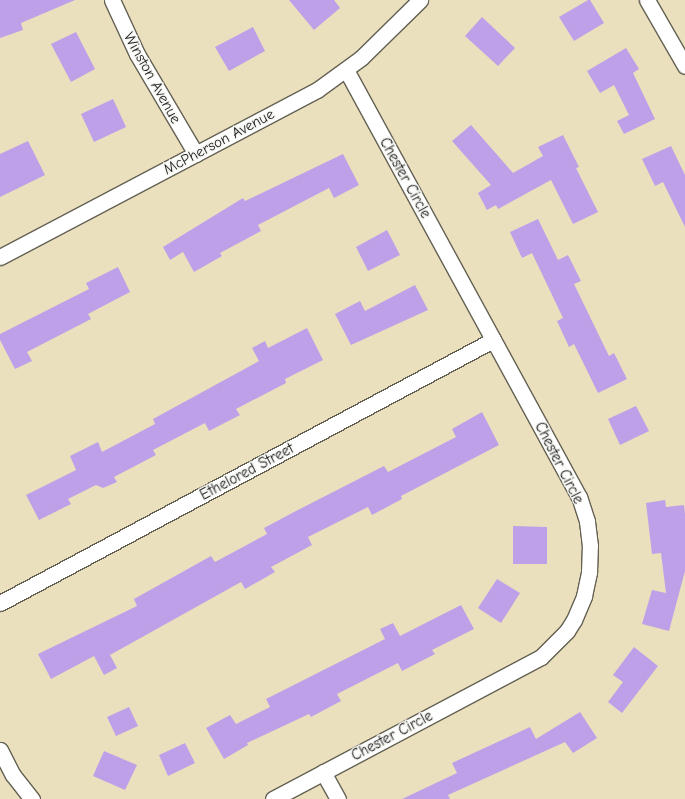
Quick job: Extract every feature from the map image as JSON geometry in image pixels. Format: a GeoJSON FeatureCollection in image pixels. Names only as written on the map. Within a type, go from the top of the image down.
{"type":"FeatureCollection","features":[{"type":"Feature","properties":{"kind":"street","name":"Winston Avenue"},"geometry":{"type":"LineString","coordinates":[[112,0],[137,54],[196,154]]}},
{"type":"Feature","properties":{"kind":"street","name":"McPherson Avenue"},"geometry":{"type":"LineString","coordinates":[[0,257],[317,90],[346,70],[420,0]]}},
{"type":"Feature","properties":{"kind":"street"},"geometry":{"type":"LineString","coordinates":[[647,0],[685,66]]}},
{"type":"Feature","properties":{"kind":"street","name":"Chester Circle"},"geometry":{"type":"LineString","coordinates":[[273,799],[541,657],[568,631],[584,596],[589,572],[590,546],[587,521],[579,497],[346,70]]}},
{"type":"Feature","properties":{"kind":"street","name":"Ethelored Street"},"geometry":{"type":"LineString","coordinates":[[0,603],[493,340]]}},
{"type":"Feature","properties":{"kind":"street"},"geometry":{"type":"LineString","coordinates":[[0,750],[13,775],[32,799]]}},
{"type":"Feature","properties":{"kind":"street"},"geometry":{"type":"LineString","coordinates":[[323,772],[338,799]]}},
{"type":"Feature","properties":{"kind":"building"},"geometry":{"type":"Polygon","coordinates":[[[0,0],[75,0],[21,23],[23,30],[0,38],[0,0]]]}},
{"type":"Feature","properties":{"kind":"building"},"geometry":{"type":"Polygon","coordinates":[[[289,0],[334,0],[340,8],[314,30],[289,0]]]}},
{"type":"Feature","properties":{"kind":"building"},"geometry":{"type":"Polygon","coordinates":[[[590,0],[604,23],[574,41],[559,17],[590,0]]]}},
{"type":"Feature","properties":{"kind":"building"},"geometry":{"type":"Polygon","coordinates":[[[482,17],[515,48],[498,66],[465,36],[482,17]]]}},
{"type":"Feature","properties":{"kind":"building"},"geometry":{"type":"Polygon","coordinates":[[[253,27],[265,51],[229,71],[215,47],[253,27]]]}},
{"type":"Feature","properties":{"kind":"building"},"geometry":{"type":"Polygon","coordinates":[[[76,32],[95,69],[71,82],[51,44],[76,32]]]}},
{"type":"Feature","properties":{"kind":"building"},"geometry":{"type":"Polygon","coordinates":[[[626,48],[639,69],[633,73],[655,119],[624,134],[617,121],[629,115],[614,85],[600,93],[587,71],[626,48]]]}},
{"type":"Feature","properties":{"kind":"building"},"geometry":{"type":"Polygon","coordinates":[[[113,99],[126,127],[94,142],[81,114],[113,99]]]}},
{"type":"Feature","properties":{"kind":"building"},"geometry":{"type":"Polygon","coordinates":[[[471,125],[513,173],[543,156],[538,147],[563,135],[579,167],[576,168],[598,212],[573,224],[551,180],[498,209],[496,205],[487,210],[478,193],[491,185],[452,141],[471,125]]]}},
{"type":"Feature","properties":{"kind":"building"},"geometry":{"type":"Polygon","coordinates":[[[28,141],[45,175],[0,197],[0,154],[28,141]]]}},
{"type":"Feature","properties":{"kind":"building"},"geometry":{"type":"Polygon","coordinates":[[[671,146],[685,175],[685,227],[663,182],[655,186],[642,159],[671,146]]]}},
{"type":"Feature","properties":{"kind":"building"},"geometry":{"type":"Polygon","coordinates":[[[343,154],[359,185],[334,198],[329,188],[258,225],[261,231],[220,253],[222,256],[194,272],[183,252],[170,260],[163,247],[243,198],[245,201],[343,154]]]}},
{"type":"Feature","properties":{"kind":"building"},"geometry":{"type":"Polygon","coordinates":[[[538,219],[558,260],[568,255],[581,281],[574,284],[609,356],[614,353],[627,379],[598,393],[574,344],[569,347],[557,321],[563,318],[532,253],[522,258],[510,232],[538,219]]]}},
{"type":"Feature","properties":{"kind":"building"},"geometry":{"type":"Polygon","coordinates":[[[387,230],[400,255],[368,271],[356,247],[387,230]]]}},
{"type":"Feature","properties":{"kind":"building"},"geometry":{"type":"Polygon","coordinates":[[[118,267],[130,292],[88,314],[91,319],[27,352],[32,361],[15,369],[0,340],[0,334],[89,289],[86,283],[118,267]]]}},
{"type":"Feature","properties":{"kind":"building"},"geometry":{"type":"Polygon","coordinates":[[[415,285],[428,310],[351,345],[335,314],[360,301],[365,311],[415,285]]]}},
{"type":"Feature","properties":{"kind":"building"},"geometry":{"type":"Polygon","coordinates":[[[307,328],[323,360],[285,379],[286,383],[236,409],[240,415],[209,431],[205,423],[153,450],[156,455],[114,477],[117,482],[103,488],[96,485],[68,499],[71,504],[39,520],[26,495],[76,470],[70,456],[98,442],[102,452],[155,424],[153,419],[259,361],[252,348],[265,341],[268,348],[307,328]]]}},
{"type":"Feature","properties":{"kind":"building"},"geometry":{"type":"Polygon","coordinates":[[[636,406],[649,431],[620,445],[608,419],[636,406]]]}},
{"type":"Feature","properties":{"kind":"building"},"geometry":{"type":"Polygon","coordinates":[[[482,412],[499,445],[401,496],[402,499],[372,515],[368,507],[308,537],[312,545],[271,567],[275,572],[245,589],[241,582],[110,655],[117,668],[104,675],[94,656],[51,679],[38,654],[137,606],[134,599],[211,556],[215,562],[267,534],[264,528],[294,512],[384,466],[388,472],[456,437],[452,429],[482,412]]]}},
{"type":"Feature","properties":{"kind":"building"},"geometry":{"type":"Polygon","coordinates":[[[665,500],[666,507],[684,505],[685,514],[685,571],[669,631],[642,624],[652,590],[666,593],[661,553],[652,554],[646,503],[665,500]]]}},
{"type":"Feature","properties":{"kind":"building"},"geometry":{"type":"Polygon","coordinates":[[[513,526],[547,527],[547,564],[513,564],[513,526]]]}},
{"type":"Feature","properties":{"kind":"building"},"geometry":{"type":"Polygon","coordinates":[[[497,579],[520,593],[501,623],[478,608],[497,579]]]}},
{"type":"Feature","properties":{"kind":"building"},"geometry":{"type":"Polygon","coordinates":[[[461,605],[474,629],[432,650],[435,654],[402,671],[398,663],[337,694],[341,701],[311,717],[309,714],[247,743],[248,745],[224,759],[206,728],[230,715],[236,724],[270,707],[266,699],[385,639],[380,629],[393,623],[400,636],[461,605]]]}},
{"type":"Feature","properties":{"kind":"building"},"geometry":{"type":"Polygon","coordinates":[[[634,647],[658,666],[622,713],[608,702],[623,682],[613,675],[634,647]]]}},
{"type":"Feature","properties":{"kind":"building"},"geometry":{"type":"Polygon","coordinates":[[[129,707],[138,726],[116,736],[107,717],[129,707]]]}},
{"type":"Feature","properties":{"kind":"building"},"geometry":{"type":"Polygon","coordinates":[[[580,712],[597,738],[573,753],[565,742],[448,795],[450,799],[402,799],[457,773],[452,763],[530,727],[536,739],[580,712]]]}},
{"type":"Feature","properties":{"kind":"building"},"geometry":{"type":"Polygon","coordinates":[[[185,743],[195,763],[168,776],[159,755],[185,743]]]}},
{"type":"Feature","properties":{"kind":"building"},"geometry":{"type":"Polygon","coordinates":[[[104,751],[137,765],[125,790],[93,776],[104,751]]]}}]}
